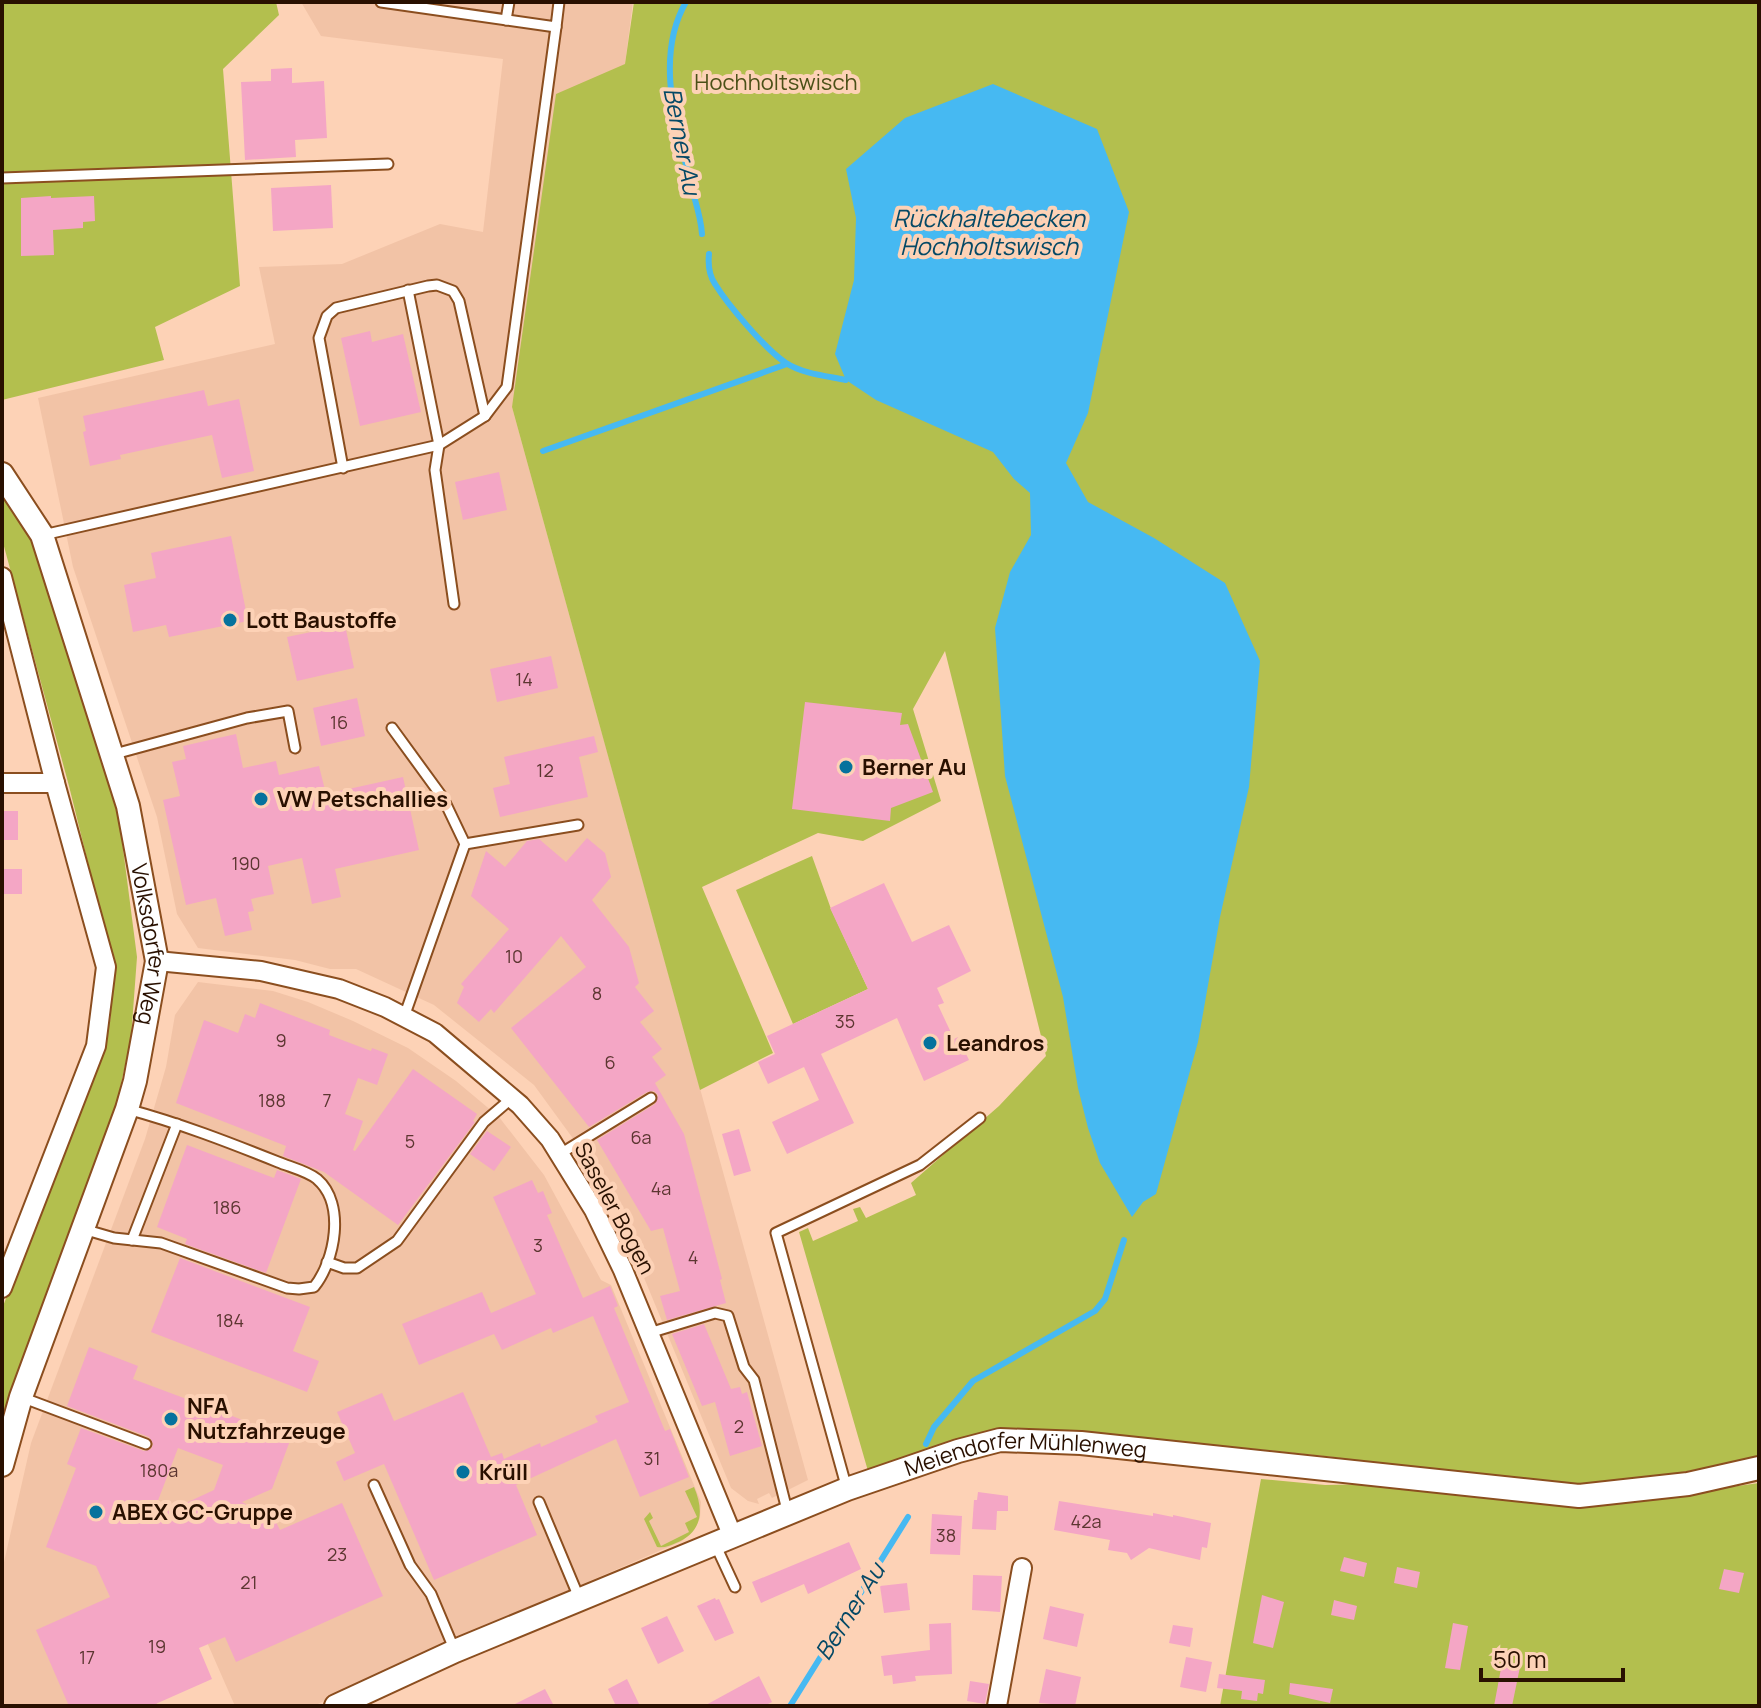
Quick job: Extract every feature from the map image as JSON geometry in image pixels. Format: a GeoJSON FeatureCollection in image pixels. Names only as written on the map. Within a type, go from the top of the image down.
{"type":"FeatureCollection","features":[{"type":"Feature","properties":{"kind":"street","name":"Volksdorfer Weg"},"geometry":{"type":"LineString","coordinates":[[2,474],[42,535],[128,806],[157,961],[127,1109],[21,1397],[2,1465]]}},
{"type":"Feature","properties":{"kind":"street","name":"Volksdorfer Weg"},"geometry":{"type":"LineString","coordinates":[[2,577],[106,967],[96,1046],[2,1288]]}},
{"type":"Feature","properties":{"kind":"street"},"geometry":{"type":"LineString","coordinates":[[2,783],[55,783]]}},
{"type":"Feature","properties":{"kind":"street","name":"Saseler Bogen"},"geometry":{"type":"LineString","coordinates":[[157,961],[261,971],[339,989],[435,1033],[512,1098],[550,1139],[594,1210],[649,1333],[724,1540]]}},
{"type":"Feature","properties":{"kind":"street","name":"Meiendorfer Mühlenweg"},"geometry":{"type":"LineString","coordinates":[[336,1706],[455,1651],[847,1489],[1000,1440],[1081,1443],[1579,1496],[1688,1484],[1759,1468]]}},
{"type":"Feature","properties":{"kind":"street"},"geometry":{"type":"LineString","coordinates":[[997,1706],[1022,1568]]}},
{"type":"Feature","properties":{"kind":"lane"},"geometry":{"type":"LineString","coordinates":[[381,2],[453,7],[506,20],[556,27]]}},
{"type":"Feature","properties":{"kind":"lane"},"geometry":{"type":"LineString","coordinates":[[506,20],[509,2]]}},
{"type":"Feature","properties":{"kind":"lane"},"geometry":{"type":"LineString","coordinates":[[42,535],[439,445],[485,416],[507,387],[559,2]]}},
{"type":"Feature","properties":{"kind":"lane"},"geometry":{"type":"LineString","coordinates":[[2,178],[388,164]]}},
{"type":"Feature","properties":{"kind":"lane"},"geometry":{"type":"LineString","coordinates":[[343,468],[319,351],[321,328],[336,308],[437,285],[453,291],[459,301],[485,416]]}},
{"type":"Feature","properties":{"kind":"lane"},"geometry":{"type":"LineString","coordinates":[[408,290],[439,445],[435,470],[454,604]]}},
{"type":"Feature","properties":{"kind":"lane"},"geometry":{"type":"LineString","coordinates":[[111,755],[247,718],[288,711],[295,748]]}},
{"type":"Feature","properties":{"kind":"lane"},"geometry":{"type":"LineString","coordinates":[[392,728],[443,798],[465,844],[404,1017]]}},
{"type":"Feature","properties":{"kind":"lane"},"geometry":{"type":"LineString","coordinates":[[465,844],[578,825]]}},
{"type":"Feature","properties":{"kind":"lane"},"geometry":{"type":"LineString","coordinates":[[327,1262],[344,1268],[357,1268],[397,1241],[484,1122],[512,1098]]}},
{"type":"Feature","properties":{"kind":"lane"},"geometry":{"type":"LineString","coordinates":[[560,1154],[651,1098]]}},
{"type":"Feature","properties":{"kind":"lane"},"geometry":{"type":"LineString","coordinates":[[83,1229],[107,1237],[161,1243],[257,1278],[299,1289],[314,1287],[327,1262],[337,1222],[318,1180],[177,1124],[127,1109]]}},
{"type":"Feature","properties":{"kind":"lane"},"geometry":{"type":"LineString","coordinates":[[847,1489],[776,1233],[920,1165],[980,1118]]}},
{"type":"Feature","properties":{"kind":"lane"},"geometry":{"type":"LineString","coordinates":[[132,1240],[177,1124]]}},
{"type":"Feature","properties":{"kind":"lane"},"geometry":{"type":"LineString","coordinates":[[649,1333],[715,1313],[728,1316],[744,1367],[754,1380],[788,1514]]}},
{"type":"Feature","properties":{"kind":"lane"},"geometry":{"type":"LineString","coordinates":[[21,1397],[146,1444]]}},
{"type":"Feature","properties":{"kind":"lane"},"geometry":{"type":"LineString","coordinates":[[374,1485],[410,1565],[431,1594],[455,1651]]}},
{"type":"Feature","properties":{"kind":"lane"},"geometry":{"type":"LineString","coordinates":[[539,1502],[580,1600]]}},
{"type":"Feature","properties":{"kind":"lane"},"geometry":{"type":"LineString","coordinates":[[724,1540],[735,1587]]}},
{"type":"Feature","properties":{"kind":"shaded area"},"geometry":{"type":"Polygon","coordinates":[[[301,2],[633,2],[625,64],[512,407],[808,1480],[772,1498],[769,1493],[757,1499],[759,1504],[748,1501],[731,1488],[604,1181],[534,1085],[434,1005],[356,969],[330,969],[295,960],[198,948],[177,914],[157,817],[73,567],[38,398],[275,344],[259,267],[342,264],[440,224],[483,232],[503,59],[321,36],[301,2]]]}},
{"type":"Feature","properties":{"kind":"shaded area"},"geometry":{"type":"Polygon","coordinates":[[[198,982],[273,991],[353,1021],[408,1048],[456,1081],[499,1117],[544,1175],[601,1280],[611,1285],[701,1502],[700,1518],[694,1530],[682,1541],[380,1672],[314,1706],[235,1706],[170,1558],[106,1587],[158,1706],[2,1706],[2,1571],[31,1443],[145,1139],[166,1067],[175,1015],[198,982]]]}},
{"type":"Feature","properties":{"kind":"green space"},"geometry":{"type":"Polygon","coordinates":[[[2,2],[276,2],[279,15],[223,69],[240,286],[155,327],[164,360],[2,400],[2,2]]]}},
{"type":"Feature","properties":{"kind":"green space","name":"Hochholtswisch"},"geometry":{"type":"Polygon","coordinates":[[[634,2],[1759,2],[1759,1458],[1611,1485],[1485,1479],[1333,1457],[1117,1435],[1010,1428],[961,1438],[868,1471],[799,1232],[808,1228],[813,1241],[858,1221],[853,1209],[860,1207],[866,1218],[916,1195],[911,1183],[999,1106],[1046,1056],[945,651],[913,709],[941,801],[863,841],[818,833],[702,887],[773,1053],[700,1090],[512,407],[556,94],[625,64],[634,2]]]}},
{"type":"Feature","properties":{"kind":"green space"},"geometry":{"type":"Polygon","coordinates":[[[2,487],[32,539],[118,810],[137,957],[131,1038],[114,1116],[2,1425],[2,1309],[110,1022],[114,968],[69,786],[2,539],[2,487]]]}},
{"type":"Feature","properties":{"kind":"green space"},"geometry":{"type":"Polygon","coordinates":[[[812,856],[831,909],[868,989],[793,1024],[736,890],[812,856]]]}},
{"type":"Feature","properties":{"kind":"green space"},"geometry":{"type":"Polygon","coordinates":[[[1261,1479],[1325,1485],[1381,1484],[1590,1507],[1759,1483],[1759,1706],[1220,1706],[1261,1479]]]}},
{"type":"Feature","properties":{"kind":"green space"},"geometry":{"type":"Polygon","coordinates":[[[694,1487],[700,1512],[696,1527],[685,1538],[669,1546],[657,1547],[644,1519],[650,1512],[653,1518],[649,1521],[661,1546],[689,1532],[685,1523],[697,1517],[685,1491],[694,1487]]]}},
{"type":"Feature","properties":{"kind":"water","name":"Rückhaltebecken Hochholtswisch"},"geometry":{"type":"Polygon","coordinates":[[[993,84],[1097,129],[1129,212],[1088,413],[1066,463],[1088,502],[1154,538],[1225,583],[1260,661],[1249,787],[1220,917],[1198,1042],[1156,1194],[1143,1202],[1132,1217],[1100,1163],[1088,1128],[1063,997],[1005,776],[995,628],[1010,572],[1031,535],[1030,493],[1014,479],[993,452],[876,400],[846,380],[835,354],[854,280],[856,218],[846,169],[905,118],[993,84]]]}},
{"type":"Feature","properties":{"kind":"building"},"geometry":{"type":"Polygon","coordinates":[[[292,68],[292,83],[324,81],[327,138],[295,140],[296,157],[245,160],[241,82],[271,81],[271,69],[292,68]]]}},
{"type":"Feature","properties":{"kind":"building"},"geometry":{"type":"Polygon","coordinates":[[[331,185],[333,228],[273,231],[271,188],[331,185]]]}},
{"type":"Feature","properties":{"kind":"building"},"geometry":{"type":"Polygon","coordinates":[[[94,196],[95,221],[83,222],[83,228],[53,230],[54,255],[21,256],[21,198],[94,196]]]}},
{"type":"Feature","properties":{"kind":"building"},"geometry":{"type":"Polygon","coordinates":[[[370,331],[372,342],[403,334],[421,412],[360,426],[341,338],[370,331]]]}},
{"type":"Feature","properties":{"kind":"building"},"geometry":{"type":"Polygon","coordinates":[[[204,390],[208,406],[239,399],[254,471],[222,478],[212,435],[120,455],[121,459],[90,466],[83,416],[204,390]]]}},
{"type":"Feature","properties":{"kind":"building"},"geometry":{"type":"Polygon","coordinates":[[[499,472],[507,510],[463,520],[455,482],[499,472]]]}},
{"type":"Feature","properties":{"kind":"building"},"geometry":{"type":"Polygon","coordinates":[[[231,536],[248,621],[169,637],[166,625],[133,632],[124,585],[156,578],[151,553],[231,536]]]}},
{"type":"Feature","properties":{"kind":"building"},"geometry":{"type":"Polygon","coordinates":[[[345,625],[354,668],[297,681],[287,637],[345,625]]]}},
{"type":"Feature","properties":{"kind":"building"},"geometry":{"type":"Polygon","coordinates":[[[551,656],[558,688],[497,702],[490,669],[551,656]]]}},
{"type":"Feature","properties":{"kind":"building"},"geometry":{"type":"Polygon","coordinates":[[[357,698],[365,736],[321,746],[313,708],[357,698]]]}},
{"type":"Feature","properties":{"kind":"building","name":"Berner Au"},"geometry":{"type":"Polygon","coordinates":[[[805,702],[902,713],[900,725],[908,724],[933,792],[891,808],[890,821],[792,809],[805,702]]]}},
{"type":"Feature","properties":{"kind":"building"},"geometry":{"type":"Polygon","coordinates":[[[236,734],[243,768],[276,761],[279,775],[319,766],[326,794],[403,777],[419,850],[335,869],[341,897],[312,904],[302,858],[268,866],[274,894],[251,899],[254,911],[248,912],[252,930],[225,936],[216,898],[186,905],[163,800],[180,796],[172,762],[186,759],[183,746],[236,734]]]}},
{"type":"Feature","properties":{"kind":"building"},"geometry":{"type":"Polygon","coordinates":[[[594,736],[598,752],[579,757],[588,797],[500,817],[493,788],[510,784],[504,757],[594,736]]]}},
{"type":"Feature","properties":{"kind":"building"},"geometry":{"type":"Polygon","coordinates":[[[2,811],[18,811],[18,840],[2,840],[2,811]]]}},
{"type":"Feature","properties":{"kind":"building"},"geometry":{"type":"Polygon","coordinates":[[[587,838],[605,853],[611,877],[592,900],[629,947],[639,983],[635,987],[654,1011],[640,1022],[662,1049],[652,1057],[666,1075],[655,1083],[684,1134],[726,1303],[667,1320],[660,1296],[680,1291],[663,1228],[651,1231],[597,1140],[655,1104],[658,1095],[654,1091],[647,1092],[589,1127],[511,1028],[586,967],[561,936],[494,1013],[491,1009],[479,1022],[457,1003],[464,987],[461,984],[509,929],[471,896],[486,851],[505,867],[527,841],[539,839],[566,862],[587,838]]]}},
{"type":"Feature","properties":{"kind":"building"},"geometry":{"type":"Polygon","coordinates":[[[2,869],[22,869],[22,894],[2,894],[2,869]]]}},
{"type":"Feature","properties":{"kind":"building"},"geometry":{"type":"Polygon","coordinates":[[[884,883],[912,942],[949,925],[971,971],[937,988],[944,1003],[938,1005],[954,1039],[958,1037],[969,1060],[924,1081],[897,1018],[821,1054],[854,1123],[787,1154],[772,1122],[819,1100],[804,1067],[768,1084],[758,1062],[775,1054],[767,1036],[868,989],[830,908],[884,883]]]}},
{"type":"Feature","properties":{"kind":"building"},"geometry":{"type":"Polygon","coordinates":[[[260,1003],[330,1030],[329,1035],[388,1054],[377,1085],[358,1078],[345,1114],[363,1121],[353,1150],[413,1069],[477,1114],[475,1122],[398,1225],[324,1172],[283,1156],[286,1146],[176,1103],[204,1020],[238,1033],[245,1014],[255,1018],[260,1003]]]}},
{"type":"Feature","properties":{"kind":"building"},"geometry":{"type":"Polygon","coordinates":[[[739,1129],[751,1171],[734,1176],[722,1134],[739,1129]]]}},
{"type":"Feature","properties":{"kind":"building"},"geometry":{"type":"Polygon","coordinates":[[[487,1131],[511,1147],[494,1171],[470,1154],[487,1131]]]}},
{"type":"Feature","properties":{"kind":"building"},"geometry":{"type":"Polygon","coordinates":[[[187,1145],[274,1178],[277,1170],[301,1179],[266,1273],[185,1244],[187,1239],[157,1227],[187,1145]]]}},
{"type":"Feature","properties":{"kind":"building"},"geometry":{"type":"Polygon","coordinates":[[[532,1180],[538,1193],[543,1191],[552,1213],[547,1215],[583,1298],[610,1286],[618,1306],[614,1308],[665,1431],[670,1429],[689,1477],[640,1497],[616,1439],[516,1485],[537,1535],[434,1580],[384,1464],[344,1481],[336,1462],[355,1453],[337,1412],[382,1393],[394,1421],[463,1392],[491,1457],[502,1453],[504,1459],[598,1422],[595,1416],[629,1402],[593,1316],[553,1333],[551,1328],[502,1350],[494,1334],[419,1365],[402,1324],[482,1292],[491,1313],[536,1294],[493,1197],[532,1180]]]}},
{"type":"Feature","properties":{"kind":"building"},"geometry":{"type":"Polygon","coordinates":[[[180,1258],[310,1307],[293,1351],[319,1361],[307,1392],[151,1332],[180,1258]]]}},
{"type":"Feature","properties":{"kind":"building"},"geometry":{"type":"Polygon","coordinates":[[[704,1324],[731,1389],[740,1387],[742,1394],[747,1392],[762,1446],[730,1456],[715,1402],[702,1406],[672,1334],[704,1324]]]}},
{"type":"Feature","properties":{"kind":"building"},"geometry":{"type":"Polygon","coordinates":[[[89,1347],[138,1366],[133,1379],[291,1438],[272,1489],[242,1502],[275,1520],[280,1530],[342,1503],[383,1596],[236,1662],[225,1637],[199,1648],[212,1679],[151,1706],[69,1706],[36,1630],[110,1597],[96,1566],[46,1547],[76,1468],[67,1464],[81,1428],[144,1451],[151,1449],[153,1444],[149,1437],[67,1406],[89,1347]],[[178,1448],[151,1519],[214,1490],[223,1465],[178,1448]]]}},
{"type":"Feature","properties":{"kind":"building"},"geometry":{"type":"Polygon","coordinates":[[[978,1492],[1008,1496],[1008,1511],[997,1511],[996,1530],[972,1529],[974,1500],[977,1500],[978,1492]]]}},
{"type":"Feature","properties":{"kind":"building"},"geometry":{"type":"Polygon","coordinates":[[[1059,1501],[1153,1516],[1153,1513],[1173,1515],[1211,1523],[1207,1548],[1202,1547],[1200,1560],[1149,1548],[1131,1560],[1127,1553],[1108,1550],[1110,1540],[1054,1530],[1059,1501]]]}},
{"type":"Feature","properties":{"kind":"building"},"geometry":{"type":"Polygon","coordinates":[[[932,1514],[962,1516],[960,1555],[930,1554],[932,1514]]]}},
{"type":"Feature","properties":{"kind":"building"},"geometry":{"type":"Polygon","coordinates":[[[849,1542],[861,1569],[808,1594],[804,1584],[761,1603],[752,1582],[849,1542]]]}},
{"type":"Feature","properties":{"kind":"building"},"geometry":{"type":"Polygon","coordinates":[[[1344,1557],[1367,1563],[1364,1577],[1340,1571],[1344,1557]]]}},
{"type":"Feature","properties":{"kind":"building"},"geometry":{"type":"Polygon","coordinates":[[[1397,1567],[1420,1572],[1417,1588],[1394,1583],[1397,1567]]]}},
{"type":"Feature","properties":{"kind":"building"},"geometry":{"type":"Polygon","coordinates":[[[1724,1569],[1744,1573],[1739,1593],[1719,1589],[1724,1569]]]}},
{"type":"Feature","properties":{"kind":"building"},"geometry":{"type":"Polygon","coordinates":[[[973,1575],[1002,1576],[1000,1612],[972,1610],[973,1575]]]}},
{"type":"Feature","properties":{"kind":"building"},"geometry":{"type":"Polygon","coordinates":[[[907,1583],[910,1610],[884,1613],[880,1586],[907,1583]]]}},
{"type":"Feature","properties":{"kind":"building"},"geometry":{"type":"Polygon","coordinates":[[[1262,1595],[1284,1602],[1273,1648],[1253,1643],[1262,1595]]]}},
{"type":"Feature","properties":{"kind":"building"},"geometry":{"type":"Polygon","coordinates":[[[719,1599],[734,1633],[715,1641],[697,1606],[719,1599]]]}},
{"type":"Feature","properties":{"kind":"building"},"geometry":{"type":"Polygon","coordinates":[[[1334,1600],[1357,1606],[1354,1620],[1331,1615],[1334,1600]]]}},
{"type":"Feature","properties":{"kind":"building"},"geometry":{"type":"Polygon","coordinates":[[[1050,1606],[1084,1614],[1077,1647],[1043,1639],[1050,1606]]]}},
{"type":"Feature","properties":{"kind":"building"},"geometry":{"type":"Polygon","coordinates":[[[667,1616],[684,1651],[658,1664],[641,1628],[667,1616]]]}},
{"type":"Feature","properties":{"kind":"building"},"geometry":{"type":"Polygon","coordinates":[[[951,1623],[952,1674],[915,1676],[916,1681],[893,1684],[892,1675],[884,1676],[881,1656],[930,1650],[929,1624],[951,1623]]]}},
{"type":"Feature","properties":{"kind":"building"},"geometry":{"type":"Polygon","coordinates":[[[1453,1623],[1468,1626],[1460,1670],[1445,1668],[1453,1623]]]}},
{"type":"Feature","properties":{"kind":"building"},"geometry":{"type":"Polygon","coordinates":[[[1173,1625],[1193,1628],[1190,1647],[1169,1643],[1173,1625]]]}},
{"type":"Feature","properties":{"kind":"building"},"geometry":{"type":"Polygon","coordinates":[[[1186,1657],[1212,1662],[1206,1692],[1180,1687],[1186,1657]]]}},
{"type":"Feature","properties":{"kind":"building"},"geometry":{"type":"Polygon","coordinates":[[[1502,1663],[1520,1667],[1512,1706],[1494,1706],[1502,1663]]]}},
{"type":"Feature","properties":{"kind":"building"},"geometry":{"type":"Polygon","coordinates":[[[1046,1669],[1081,1677],[1075,1706],[1039,1703],[1046,1669]]]}},
{"type":"Feature","properties":{"kind":"building"},"geometry":{"type":"Polygon","coordinates":[[[1219,1674],[1265,1680],[1263,1694],[1258,1693],[1257,1701],[1241,1699],[1242,1691],[1217,1688],[1219,1674]]]}},
{"type":"Feature","properties":{"kind":"building"},"geometry":{"type":"Polygon","coordinates":[[[759,1676],[772,1702],[764,1706],[704,1706],[759,1676]]]}},
{"type":"Feature","properties":{"kind":"building"},"geometry":{"type":"Polygon","coordinates":[[[627,1679],[640,1706],[616,1706],[608,1689],[627,1679]]]}},
{"type":"Feature","properties":{"kind":"building"},"geometry":{"type":"Polygon","coordinates":[[[970,1681],[989,1684],[985,1704],[967,1701],[970,1681]]]}},
{"type":"Feature","properties":{"kind":"building"},"geometry":{"type":"Polygon","coordinates":[[[1290,1683],[1333,1689],[1330,1703],[1289,1694],[1290,1683]]]}},
{"type":"Feature","properties":{"kind":"building"},"geometry":{"type":"Polygon","coordinates":[[[545,1689],[554,1706],[511,1706],[545,1689]]]}},
{"type":"Feature","properties":{"kind":"waterway","name":"Berner Au"},"geometry":{"type":"LineString","coordinates":[[686,2],[676,23],[671,46],[671,92],[702,234]]}},
{"type":"Feature","properties":{"kind":"waterway","name":"Berner Au"},"geometry":{"type":"LineString","coordinates":[[709,254],[709,269],[715,284],[768,348],[800,370],[846,380]]}},
{"type":"Feature","properties":{"kind":"waterway"},"geometry":{"type":"LineString","coordinates":[[543,451],[787,364]]}},
{"type":"Feature","properties":{"kind":"waterway","name":"Berner Au"},"geometry":{"type":"LineString","coordinates":[[926,1444],[934,1427],[973,1381],[1095,1311],[1105,1299],[1124,1240]]}},
{"type":"Feature","properties":{"kind":"waterway","name":"Berner Au"},"geometry":{"type":"LineString","coordinates":[[790,1706],[908,1517]]}},
{"type":"Feature","properties":{"kind":"place","name":"Lott Baustoffe"},"geometry":{"type":"Point","coordinates":[230,620]}},
{"type":"Feature","properties":{"kind":"place","name":"Berner Au"},"geometry":{"type":"Point","coordinates":[846,767]}},
{"type":"Feature","properties":{"kind":"place","name":"VW Petschallies"},"geometry":{"type":"Point","coordinates":[261,799]}},
{"type":"Feature","properties":{"kind":"place","name":"Leandros"},"geometry":{"type":"Point","coordinates":[930,1043]}},
{"type":"Feature","properties":{"kind":"place","name":"NFA Nutzfahrzeuge"},"geometry":{"type":"Point","coordinates":[171,1419]}},
{"type":"Feature","properties":{"kind":"place","name":"Krüll"},"geometry":{"type":"Point","coordinates":[463,1472]}},
{"type":"Feature","properties":{"kind":"place","name":"ABEX GC-Gruppe"},"geometry":{"type":"Point","coordinates":[96,1512]}}]}
